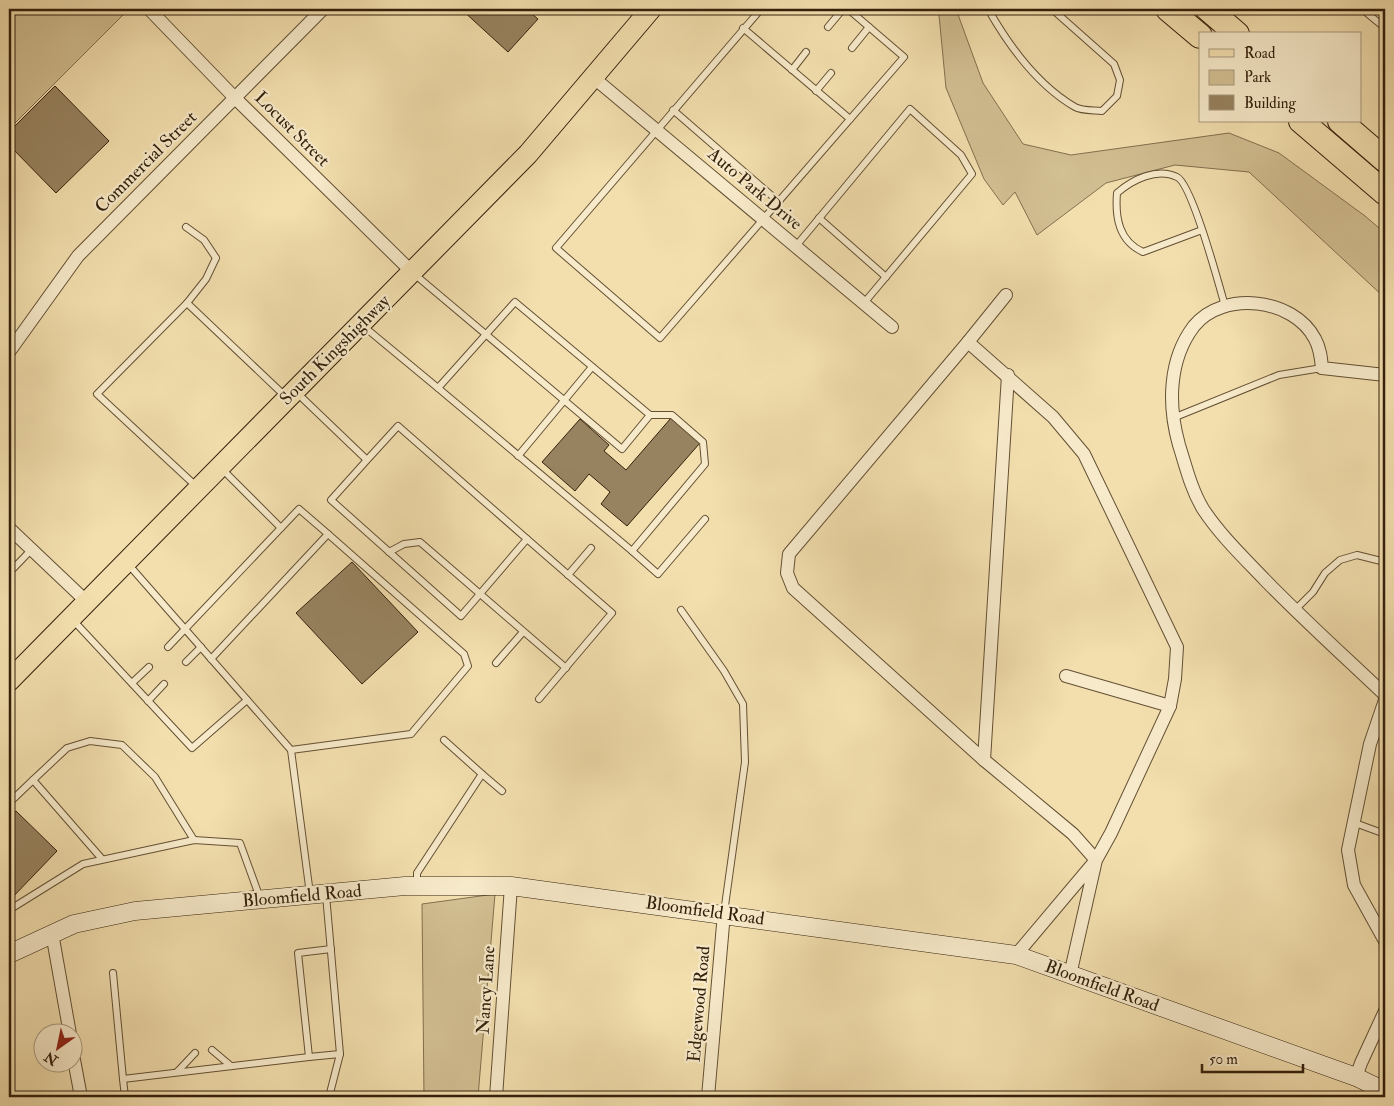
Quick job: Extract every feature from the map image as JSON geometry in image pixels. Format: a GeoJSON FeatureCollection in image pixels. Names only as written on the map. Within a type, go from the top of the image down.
{"type":"FeatureCollection","features":[{"type":"Feature","properties":{"kind":"highway"},"geometry":{"type":"LineString","coordinates":[[1168,9],[1199,35]]}},
{"type":"Feature","properties":{"kind":"highway"},"geometry":{"type":"LineString","coordinates":[[1208,9],[1235,32]]}},
{"type":"Feature","properties":{"kind":"highway"},"geometry":{"type":"LineString","coordinates":[[1302,122],[1385,193]]}},
{"type":"Feature","properties":{"kind":"highway"},"geometry":{"type":"LineString","coordinates":[[1341,122],[1385,160]]}},
{"type":"Feature","properties":{"kind":"main road","name":"South Kingshighway"},"geometry":{"type":"LineString","coordinates":[[9,681],[528,154],[651,9]]}},
{"type":"Feature","properties":{"kind":"street","name":"Locust Street"},"geometry":{"type":"LineString","coordinates":[[149,9],[234,97],[412,272]]}},
{"type":"Feature","properties":{"kind":"street","name":"Commercial Street"},"geometry":{"type":"LineString","coordinates":[[9,352],[78,256],[323,9]]}},
{"type":"Feature","properties":{"kind":"street","name":"Auto Park Drive"},"geometry":{"type":"LineString","coordinates":[[594,78],[892,327]]}},
{"type":"Feature","properties":{"kind":"street"},"geometry":{"type":"LineString","coordinates":[[1006,295],[790,554],[787,573],[793,588],[984,760],[1074,835],[1096,860]]}},
{"type":"Feature","properties":{"kind":"street"},"geometry":{"type":"LineString","coordinates":[[1385,375],[1322,368],[1321,352],[1314,336],[1297,319],[1280,308],[1250,302],[1225,306],[1209,314],[1195,325],[1183,345],[1172,385],[1172,418],[1191,485],[1203,509],[1241,556],[1385,695]]}},
{"type":"Feature","properties":{"kind":"street"},"geometry":{"type":"LineString","coordinates":[[968,342],[1008,375],[1053,417],[1084,454],[1177,647],[1175,679],[1170,706],[1111,833],[1096,860],[1016,956]]}},
{"type":"Feature","properties":{"kind":"street"},"geometry":{"type":"LineString","coordinates":[[984,760],[1008,375]]}},
{"type":"Feature","properties":{"kind":"street"},"geometry":{"type":"LineString","coordinates":[[9,528],[87,602]]}},
{"type":"Feature","properties":{"kind":"street"},"geometry":{"type":"LineString","coordinates":[[1066,676],[1170,706]]}},
{"type":"Feature","properties":{"kind":"street"},"geometry":{"type":"LineString","coordinates":[[1385,700],[1370,744],[1348,850],[1354,885],[1385,941]]}},
{"type":"Feature","properties":{"kind":"street"},"geometry":{"type":"LineString","coordinates":[[1070,975],[1096,860]]}},
{"type":"Feature","properties":{"kind":"street","name":"Bloomfield Road"},"geometry":{"type":"LineString","coordinates":[[9,954],[52,932],[74,924],[135,910],[417,886],[511,886],[724,913],[1016,956],[1356,1077],[1385,1091]]}},
{"type":"Feature","properties":{"kind":"street","name":"Nancy Lane"},"geometry":{"type":"LineString","coordinates":[[496,1097],[511,886]]}},
{"type":"Feature","properties":{"kind":"street","name":"Edgewood Road"},"geometry":{"type":"LineString","coordinates":[[708,1097],[724,913]]}},
{"type":"Feature","properties":{"kind":"street"},"geometry":{"type":"LineString","coordinates":[[52,932],[68,1024]]}},
{"type":"Feature","properties":{"kind":"street"},"geometry":{"type":"LineString","coordinates":[[1356,1077],[1360,1063],[1385,1011]]}},
{"type":"Feature","properties":{"kind":"street"},"geometry":{"type":"LineString","coordinates":[[77,1074],[81,1097]]}},
{"type":"Feature","properties":{"kind":"lane"},"geometry":{"type":"LineString","coordinates":[[760,9],[556,248],[660,338],[904,57],[848,9]]}},
{"type":"Feature","properties":{"kind":"lane"},"geometry":{"type":"LineString","coordinates":[[828,27],[844,9]]}},
{"type":"Feature","properties":{"kind":"lane"},"geometry":{"type":"LineString","coordinates":[[988,9],[1005,40],[1044,83],[1077,108],[1102,111],[1117,96],[1120,80],[1114,64],[1052,9]]}},
{"type":"Feature","properties":{"kind":"lane"},"geometry":{"type":"LineString","coordinates":[[1362,9],[1385,28]]}},
{"type":"Feature","properties":{"kind":"lane"},"geometry":{"type":"LineString","coordinates":[[852,48],[870,27]]}},
{"type":"Feature","properties":{"kind":"lane"},"geometry":{"type":"LineString","coordinates":[[743,28],[850,119]]}},
{"type":"Feature","properties":{"kind":"lane"},"geometry":{"type":"LineString","coordinates":[[792,70],[806,52]]}},
{"type":"Feature","properties":{"kind":"lane"},"geometry":{"type":"LineString","coordinates":[[816,91],[831,73]]}},
{"type":"Feature","properties":{"kind":"lane"},"geometry":{"type":"LineString","coordinates":[[796,246],[910,109],[961,155],[972,174],[864,303]]}},
{"type":"Feature","properties":{"kind":"lane"},"geometry":{"type":"LineString","coordinates":[[673,110],[779,202]]}},
{"type":"Feature","properties":{"kind":"lane"},"geometry":{"type":"LineString","coordinates":[[1202,230],[1143,252],[1130,246],[1123,237],[1115,210],[1117,193],[1128,183],[1160,173],[1178,177],[1187,188],[1202,230],[1225,306]]}},
{"type":"Feature","properties":{"kind":"lane"},"geometry":{"type":"LineString","coordinates":[[819,218],[886,277]]}},
{"type":"Feature","properties":{"kind":"lane"},"geometry":{"type":"LineString","coordinates":[[186,227],[204,240],[216,258],[206,279],[187,303],[96,394],[199,488]]}},
{"type":"Feature","properties":{"kind":"lane"},"geometry":{"type":"LineString","coordinates":[[412,272],[622,449],[650,415],[662,413],[672,415],[703,442],[705,464],[632,551]]}},
{"type":"Feature","properties":{"kind":"lane"},"geometry":{"type":"LineString","coordinates":[[438,388],[515,302],[650,415]]}},
{"type":"Feature","properties":{"kind":"lane"},"geometry":{"type":"LineString","coordinates":[[187,303],[367,460]]}},
{"type":"Feature","properties":{"kind":"lane"},"geometry":{"type":"LineString","coordinates":[[361,324],[658,574],[705,519]]}},
{"type":"Feature","properties":{"kind":"lane"},"geometry":{"type":"LineString","coordinates":[[518,456],[592,367]]}},
{"type":"Feature","properties":{"kind":"lane"},"geometry":{"type":"LineString","coordinates":[[1172,418],[1279,375],[1322,368]]}},
{"type":"Feature","properties":{"kind":"lane"},"geometry":{"type":"LineString","coordinates":[[526,539],[461,616],[331,500],[398,426],[612,614],[539,698]]}},
{"type":"Feature","properties":{"kind":"lane"},"geometry":{"type":"LineString","coordinates":[[220,467],[281,528]]}},
{"type":"Feature","properties":{"kind":"lane"},"geometry":{"type":"LineString","coordinates":[[168,647],[299,508],[464,654],[468,666],[411,734],[291,750]]}},
{"type":"Feature","properties":{"kind":"lane"},"geometry":{"type":"LineString","coordinates":[[211,659],[328,534]]}},
{"type":"Feature","properties":{"kind":"lane"},"geometry":{"type":"LineString","coordinates":[[389,552],[404,544],[420,542],[566,668]]}},
{"type":"Feature","properties":{"kind":"lane"},"geometry":{"type":"LineString","coordinates":[[568,575],[591,548]]}},
{"type":"Feature","properties":{"kind":"lane"},"geometry":{"type":"LineString","coordinates":[[9,573],[32,549]]}},
{"type":"Feature","properties":{"kind":"lane"},"geometry":{"type":"LineString","coordinates":[[1295,610],[1313,592],[1325,573],[1340,560],[1357,554],[1385,562]]}},
{"type":"Feature","properties":{"kind":"lane"},"geometry":{"type":"LineString","coordinates":[[126,562],[291,750],[318,894],[331,949],[340,1054],[329,1097]]}},
{"type":"Feature","properties":{"kind":"lane"},"geometry":{"type":"LineString","coordinates":[[681,610],[724,671],[743,704],[745,762],[724,913]]}},
{"type":"Feature","properties":{"kind":"lane"},"geometry":{"type":"LineString","coordinates":[[71,618],[192,748],[247,700]]}},
{"type":"Feature","properties":{"kind":"lane"},"geometry":{"type":"LineString","coordinates":[[496,663],[523,632]]}},
{"type":"Feature","properties":{"kind":"lane"},"geometry":{"type":"LineString","coordinates":[[186,662],[201,647]]}},
{"type":"Feature","properties":{"kind":"lane"},"geometry":{"type":"LineString","coordinates":[[132,684],[149,667]]}},
{"type":"Feature","properties":{"kind":"lane"},"geometry":{"type":"LineString","coordinates":[[148,701],[164,684]]}},
{"type":"Feature","properties":{"kind":"lane"},"geometry":{"type":"LineString","coordinates":[[444,740],[502,791]]}},
{"type":"Feature","properties":{"kind":"lane"},"geometry":{"type":"LineString","coordinates":[[9,803],[67,748],[90,741],[122,745],[155,777],[194,840]]}},
{"type":"Feature","properties":{"kind":"lane"},"geometry":{"type":"LineString","coordinates":[[417,886],[417,873],[482,774]]}},
{"type":"Feature","properties":{"kind":"lane"},"geometry":{"type":"LineString","coordinates":[[33,780],[102,859]]}},
{"type":"Feature","properties":{"kind":"lane"},"geometry":{"type":"LineString","coordinates":[[1355,823],[1385,834]]}},
{"type":"Feature","properties":{"kind":"lane"},"geometry":{"type":"LineString","coordinates":[[9,910],[83,864],[194,840],[240,843],[260,899]]}},
{"type":"Feature","properties":{"kind":"lane"},"geometry":{"type":"LineString","coordinates":[[309,1057],[298,953],[331,949]]}},
{"type":"Feature","properties":{"kind":"lane"},"geometry":{"type":"LineString","coordinates":[[113,973],[125,1097]]}},
{"type":"Feature","properties":{"kind":"lane"},"geometry":{"type":"LineString","coordinates":[[212,1050],[232,1066]]}},
{"type":"Feature","properties":{"kind":"lane"},"geometry":{"type":"LineString","coordinates":[[177,1072],[195,1053]]}},
{"type":"Feature","properties":{"kind":"lane"},"geometry":{"type":"LineString","coordinates":[[123,1079],[340,1054]]}},
{"type":"Feature","properties":{"kind":"green space"},"geometry":{"type":"Polygon","coordinates":[[[9,9],[129,9],[9,129],[9,9]]]}},
{"type":"Feature","properties":{"kind":"green space"},"geometry":{"type":"Polygon","coordinates":[[[936,9],[956,9],[983,83],[1023,144],[1071,155],[1229,133],[1279,153],[1365,216],[1385,233],[1385,298],[1249,172],[1175,165],[1106,183],[1037,235],[1015,192],[1003,205],[984,179],[946,88],[939,15],[936,9]]]}},
{"type":"Feature","properties":{"kind":"green space"},"geometry":{"type":"Polygon","coordinates":[[[495,894],[478,1097],[424,1097],[422,904],[495,894]]]}},
{"type":"Feature","properties":{"kind":"building"},"geometry":{"type":"Polygon","coordinates":[[[461,9],[526,9],[538,19],[508,52],[461,9]]]}},
{"type":"Feature","properties":{"kind":"building"},"geometry":{"type":"Polygon","coordinates":[[[55,86],[109,141],[56,193],[9,145],[9,132],[55,86]]]}},
{"type":"Feature","properties":{"kind":"building"},"geometry":{"type":"Polygon","coordinates":[[[671,418],[700,443],[627,526],[601,504],[610,492],[589,474],[575,491],[542,462],[580,419],[609,445],[604,451],[626,470],[671,418]]]}},
{"type":"Feature","properties":{"kind":"building"},"geometry":{"type":"Polygon","coordinates":[[[352,562],[418,632],[362,684],[296,613],[352,562]]]}},
{"type":"Feature","properties":{"kind":"building"},"geometry":{"type":"Polygon","coordinates":[[[16,811],[57,851],[9,901],[9,818],[16,811]]]}}]}
